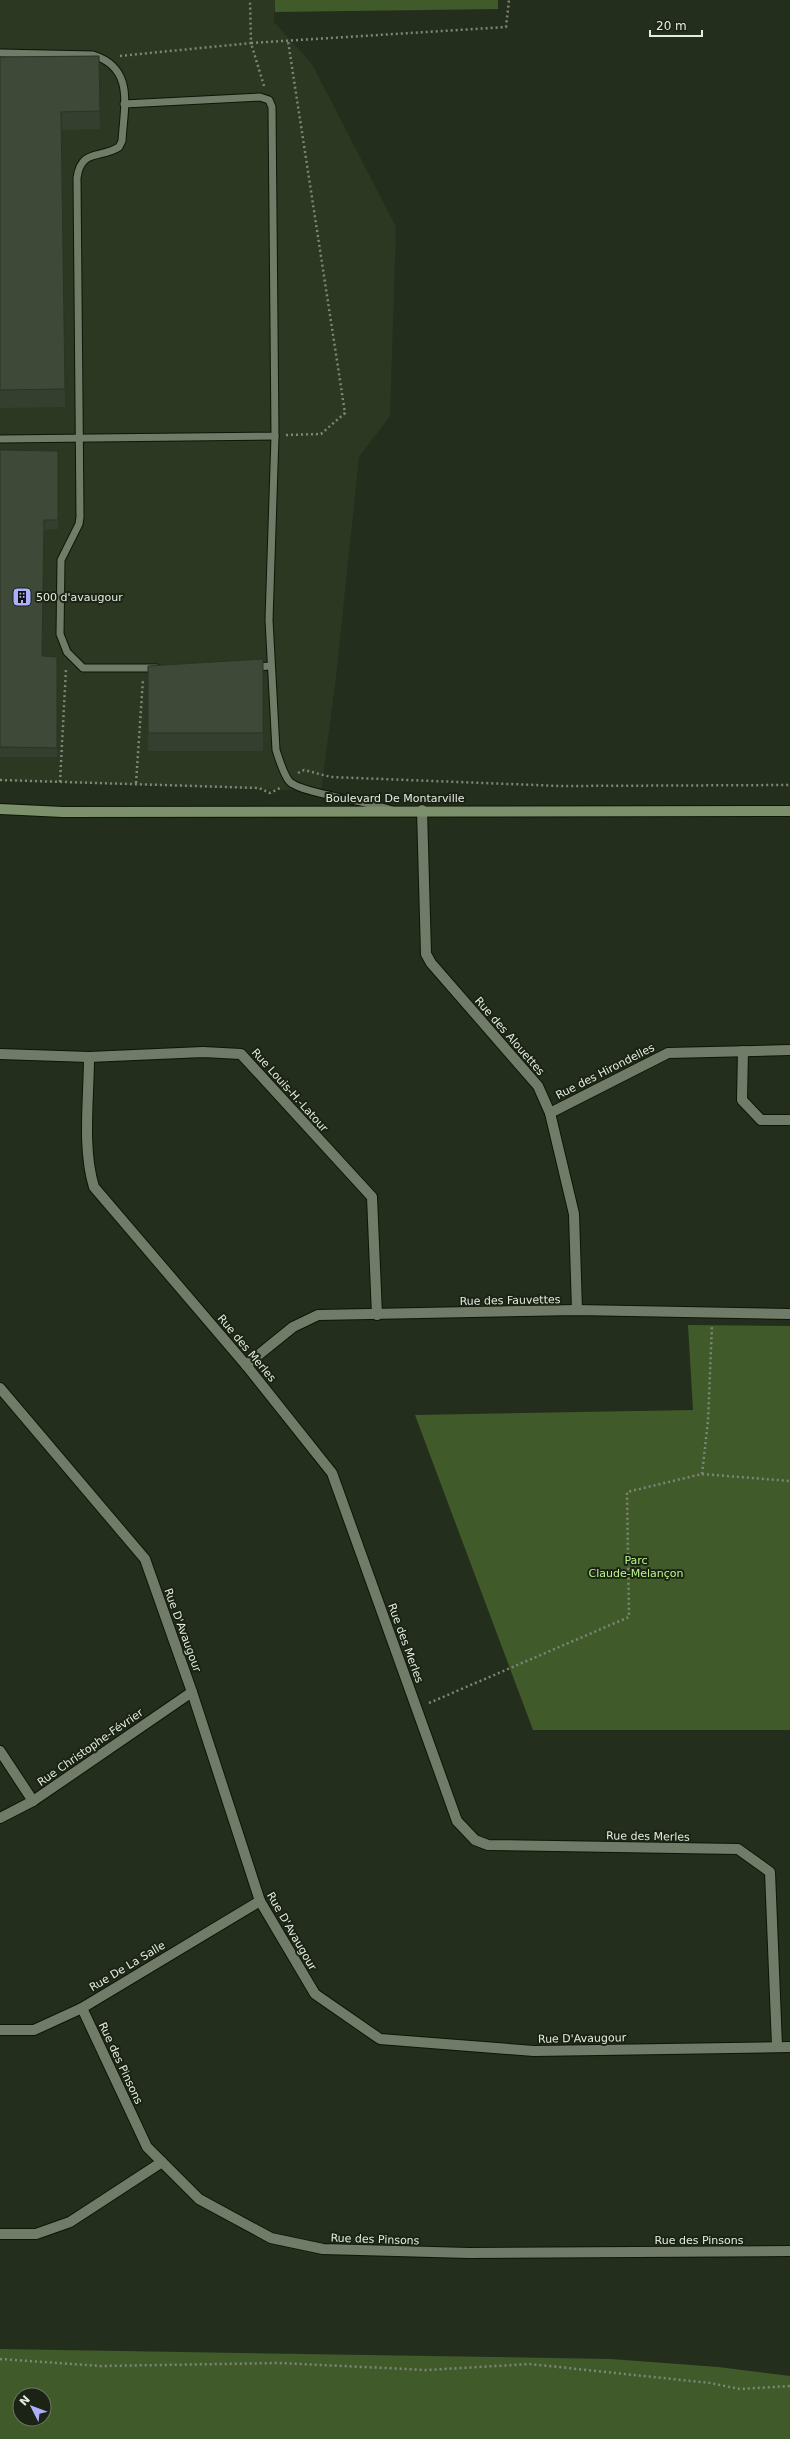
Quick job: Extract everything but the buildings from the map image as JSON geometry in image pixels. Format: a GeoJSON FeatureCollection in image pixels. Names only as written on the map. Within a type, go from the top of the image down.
{"type":"FeatureCollection","features":[{"type":"Feature","properties":{"kind":"street","name":"Boulevard De Montarville"},"geometry":{"type":"LineString","coordinates":[[0,809],[63,812],[790,810]]}},
{"type":"Feature","properties":{"kind":"street","name":"Rue des Alouettes"},"geometry":{"type":"LineString","coordinates":[[422,810],[426,954],[431,963],[538,1086],[550,1113],[574,1214],[577,1310]]}},
{"type":"Feature","properties":{"kind":"street","name":"Rue des Hirondelles"},"geometry":{"type":"LineString","coordinates":[[550,1113],[668,1053],[790,1050]]}},
{"type":"Feature","properties":{"kind":"street"},"geometry":{"type":"LineString","coordinates":[[743,1051],[742,1100],[761,1120],[790,1120]]}},
{"type":"Feature","properties":{"kind":"street","name":"Rue Louis-H.-Latour"},"geometry":{"type":"LineString","coordinates":[[0,1054],[89,1057],[203,1052],[241,1054],[372,1197],[377,1315]]}},
{"type":"Feature","properties":{"kind":"street","name":"Rue des Merles"},"geometry":{"type":"LineString","coordinates":[[89,1057],[88,1154],[89,1172],[94,1187],[246,1365],[332,1473],[457,1821],[475,1840],[488,1845],[738,1848],[770,1872],[777,2046]]}},
{"type":"Feature","properties":{"kind":"street","name":"Rue des Fauvettes"},"geometry":{"type":"LineString","coordinates":[[246,1365],[293,1327],[318,1315],[577,1310],[790,1314]]}},
{"type":"Feature","properties":{"kind":"street","name":"Rue D'Avaugour"},"geometry":{"type":"LineString","coordinates":[[0,1388],[145,1559],[192,1692],[260,1901],[315,1994],[380,2039],[534,2050],[790,2046]]}},
{"type":"Feature","properties":{"kind":"street","name":"Rue Christophe-Février"},"geometry":{"type":"LineString","coordinates":[[0,1818],[33,1801],[192,1692]]}},
{"type":"Feature","properties":{"kind":"street"},"geometry":{"type":"LineString","coordinates":[[0,1751],[33,1801]]}},
{"type":"Feature","properties":{"kind":"street","name":"Rue De La Salle"},"geometry":{"type":"LineString","coordinates":[[0,2030],[34,2030],[82,2008],[260,1901]]}},
{"type":"Feature","properties":{"kind":"street","name":"Rue des Pinsons"},"geometry":{"type":"LineString","coordinates":[[82,2008],[147,2147],[199,2199],[271,2238],[323,2249],[469,2254],[790,2251]]}},
{"type":"Feature","properties":{"kind":"street"},"geometry":{"type":"LineString","coordinates":[[0,2234],[36,2234],[70,2222],[162,2162]]}},
{"type":"Feature","properties":{"kind":"lane"},"geometry":{"type":"LineString","coordinates":[[0,54],[83,54],[103,58],[118,70],[125,87],[122,141],[120,146],[86,159],[78,171],[78,438],[80,524],[61,560],[60,634],[67,652],[83,668],[168,668]]}},
{"type":"Feature","properties":{"kind":"lane"},"geometry":{"type":"LineString","coordinates":[[124,104],[260,97],[269,100],[272,107],[274,436],[269,620],[276,750],[289,780],[305,790],[375,803],[394,810]]}},
{"type":"Feature","properties":{"kind":"lane"},"geometry":{"type":"LineString","coordinates":[[0,439],[274,436]]}},
{"type":"Feature","properties":{"kind":"lane"},"geometry":{"type":"LineString","coordinates":[[247,667],[271,666]]}},
{"type":"Feature","properties":{"kind":"path"},"geometry":{"type":"LineString","coordinates":[[250,0],[252,43],[269,100]]}},
{"type":"Feature","properties":{"kind":"path"},"geometry":{"type":"LineString","coordinates":[[103,58],[252,43],[506,27],[509,0]]}},
{"type":"Feature","properties":{"kind":"path"},"geometry":{"type":"LineString","coordinates":[[274,436],[320,434],[345,413],[288,41]]}},
{"type":"Feature","properties":{"kind":"path"},"geometry":{"type":"LineString","coordinates":[[60,782],[67,652]]}},
{"type":"Feature","properties":{"kind":"path"},"geometry":{"type":"LineString","coordinates":[[136,783],[144,668]]}},
{"type":"Feature","properties":{"kind":"path","name":"Boulevard De Montarville"},"geometry":{"type":"LineString","coordinates":[[293,777],[304,770],[331,777],[560,786],[790,785]]}},
{"type":"Feature","properties":{"kind":"path"},"geometry":{"type":"LineString","coordinates":[[0,780],[136,783],[259,788],[270,793],[283,786]]}},
{"type":"Feature","properties":{"kind":"path"},"geometry":{"type":"LineString","coordinates":[[702,1474],[708,1421],[712,1313]]}},
{"type":"Feature","properties":{"kind":"path"},"geometry":{"type":"LineString","coordinates":[[417,1709],[629,1617],[627,1492],[702,1474],[790,1481]]}},
{"type":"Feature","properties":{"kind":"path"},"geometry":{"type":"LineString","coordinates":[[0,2359],[101,2366],[279,2363],[427,2370],[530,2364],[710,2383],[740,2389],[790,2386]]}},
{"type":"Feature","properties":{"kind":"shaded area"},"geometry":{"type":"Polygon","coordinates":[[[0,0],[275,0],[274,22],[312,64],[396,227],[390,416],[359,457],[336,677],[321,791],[0,781],[0,0]]]}},
{"type":"Feature","properties":{"kind":"green space"},"geometry":{"type":"Polygon","coordinates":[[[275,0],[498,0],[498,9],[275,12],[275,0]]]}},
{"type":"Feature","properties":{"kind":"green space","name":"Parc Claude-Melançon"},"geometry":{"type":"Polygon","coordinates":[[[688,1325],[790,1326],[790,1730],[533,1730],[415,1415],[693,1410],[688,1325]]]}},
{"type":"Feature","properties":{"kind":"green space"},"geometry":{"type":"Polygon","coordinates":[[[0,2349],[611,2359],[718,2367],[790,2376],[790,2439],[0,2439],[0,2349]]]}},
{"type":"Feature","properties":{"kind":"place","name":"500 d'avaugour"},"geometry":{"type":"Point","coordinates":[22,597]}}]}
